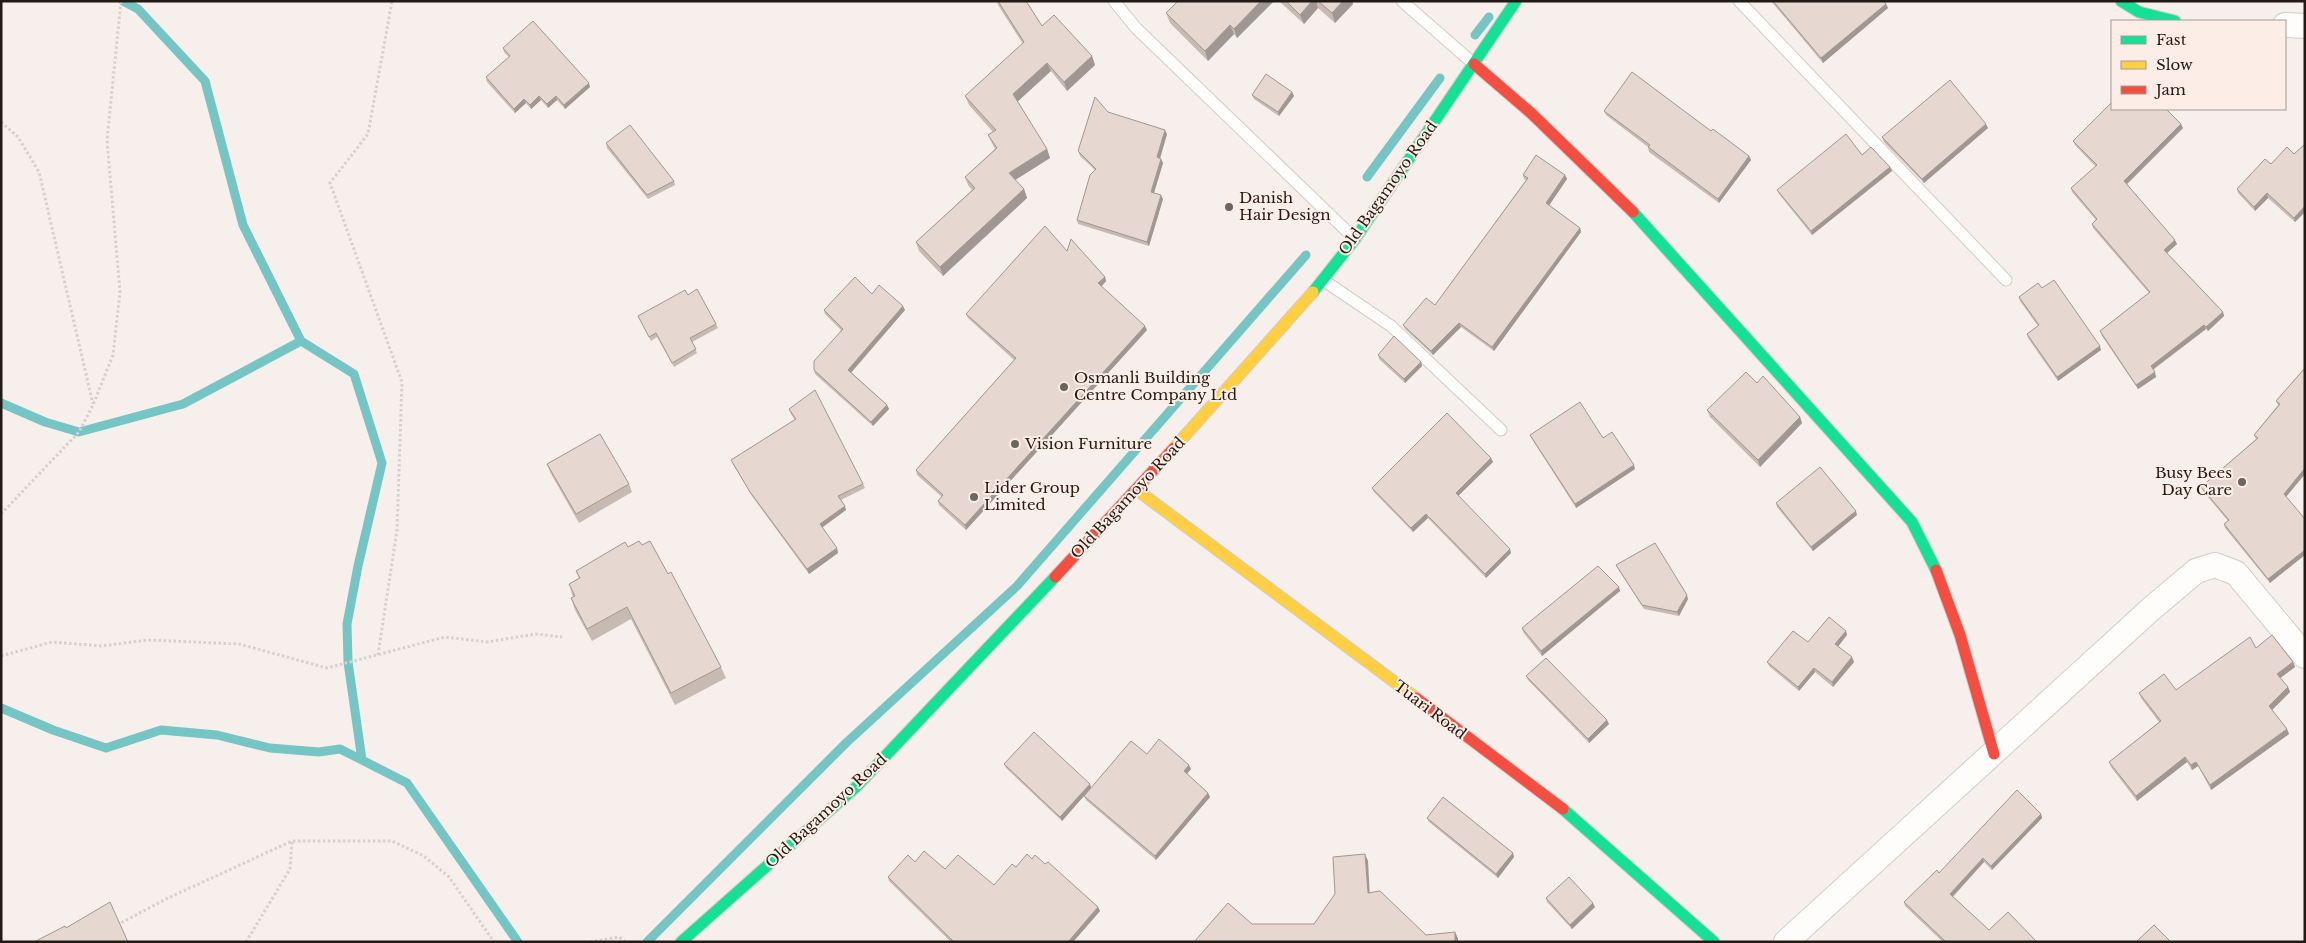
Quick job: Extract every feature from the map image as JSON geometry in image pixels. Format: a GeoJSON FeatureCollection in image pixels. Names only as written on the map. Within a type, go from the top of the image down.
{"type":"FeatureCollection","features":[{"type":"Feature","properties":{"kind":"street","name":"Old Bagamoyo Road"},"geometry":{"type":"LineString","coordinates":[[681,942],[856,787],[1136,490],[1323,280],[1355,238],[1516,1]]}},
{"type":"Feature","properties":{"kind":"street"},"geometry":{"type":"LineString","coordinates":[[2121,1],[2139,12],[2171,20]]}},
{"type":"Feature","properties":{"kind":"street"},"geometry":{"type":"LineString","coordinates":[[2286,26],[2305,26]]}},
{"type":"Feature","properties":{"kind":"street"},"geometry":{"type":"LineString","coordinates":[[1474,64],[1531,113],[1640,219],[1912,522],[1938,572],[1960,634],[1994,754]]}},
{"type":"Feature","properties":{"kind":"street","name":"Tuari Road"},"geometry":{"type":"LineString","coordinates":[[1136,490],[1555,802],[1714,942]]}},
{"type":"Feature","properties":{"kind":"street"},"geometry":{"type":"LineString","coordinates":[[1786,942],[2196,571],[2215,565],[2236,573],[2305,656]]}},
{"type":"Feature","properties":{"kind":"lane"},"geometry":{"type":"LineString","coordinates":[[1114,1],[1136,28],[1355,238]]}},
{"type":"Feature","properties":{"kind":"lane"},"geometry":{"type":"LineString","coordinates":[[1402,1],[1474,64]]}},
{"type":"Feature","properties":{"kind":"lane"},"geometry":{"type":"LineString","coordinates":[[1739,1],[2006,280]]}},
{"type":"Feature","properties":{"kind":"lane"},"geometry":{"type":"LineString","coordinates":[[1323,280],[1391,326],[1501,430]]}},
{"type":"Feature","properties":{"kind":"path"},"geometry":{"type":"LineString","coordinates":[[1,514],[79,432],[93,405],[113,355],[120,292],[107,140],[122,1]]}},
{"type":"Feature","properties":{"kind":"path"},"geometry":{"type":"LineString","coordinates":[[378,655],[397,530],[402,382],[330,183],[368,134],[392,1]]}},
{"type":"Feature","properties":{"kind":"path"},"geometry":{"type":"LineString","coordinates":[[1,122],[18,137],[39,172],[93,405]]}},
{"type":"Feature","properties":{"kind":"path"},"geometry":{"type":"LineString","coordinates":[[1,656],[52,642],[100,646],[148,640],[239,644],[327,668],[444,637],[487,642],[536,634],[562,637]]}},
{"type":"Feature","properties":{"kind":"path"},"geometry":{"type":"LineString","coordinates":[[246,942],[290,869],[292,840]]}},
{"type":"Feature","properties":{"kind":"path"},"geometry":{"type":"LineString","coordinates":[[110,929],[166,899],[292,840],[392,841],[424,856],[449,877],[494,942]]}},
{"type":"Feature","properties":{"kind":"path"},"geometry":{"type":"LineString","coordinates":[[590,942],[619,937],[626,942]]}},
{"type":"Feature","properties":{"kind":"building"},"geometry":{"type":"Polygon","coordinates":[[[998,1],[1026,1],[1042,26],[1054,15],[1092,56],[1064,82],[1047,63],[1013,94],[1047,149],[1009,173],[1024,189],[940,267],[916,242],[975,188],[965,177],[997,148],[988,135],[996,130],[965,96],[1024,42],[998,1]]]}},
{"type":"Feature","properties":{"kind":"building"},"geometry":{"type":"Polygon","coordinates":[[[1178,1],[1261,1],[1234,29],[1230,25],[1205,51],[1166,13],[1178,1]]]}},
{"type":"Feature","properties":{"kind":"building"},"geometry":{"type":"Polygon","coordinates":[[[1286,1],[1312,1],[1300,15],[1286,1]]]}},
{"type":"Feature","properties":{"kind":"building"},"geometry":{"type":"Polygon","coordinates":[[[1318,1],[1343,1],[1332,13],[1318,1]]]}},
{"type":"Feature","properties":{"kind":"building"},"geometry":{"type":"Polygon","coordinates":[[[1773,1],[1884,1],[1886,4],[1821,58],[1773,1]]]}},
{"type":"Feature","properties":{"kind":"building"},"geometry":{"type":"Polygon","coordinates":[[[533,21],[589,83],[564,105],[556,96],[547,104],[539,96],[530,105],[524,99],[514,109],[486,77],[510,56],[503,48],[533,21]]]}},
{"type":"Feature","properties":{"kind":"building"},"geometry":{"type":"Polygon","coordinates":[[[1632,72],[1711,131],[1713,129],[1749,156],[1718,199],[1648,147],[1650,145],[1604,111],[1632,72]]]}},
{"type":"Feature","properties":{"kind":"building"},"geometry":{"type":"Polygon","coordinates":[[[1266,74],[1292,92],[1278,112],[1252,95],[1266,74]]]}},
{"type":"Feature","properties":{"kind":"building"},"geometry":{"type":"Polygon","coordinates":[[[1950,80],[1986,124],[1922,179],[1882,137],[1950,80]]]}},
{"type":"Feature","properties":{"kind":"building"},"geometry":{"type":"Polygon","coordinates":[[[1095,97],[1108,112],[1165,130],[1157,157],[1161,159],[1151,192],[1161,195],[1147,242],[1077,220],[1090,175],[1096,169],[1078,151],[1095,97]]]}},
{"type":"Feature","properties":{"kind":"building"},"geometry":{"type":"Polygon","coordinates":[[[2111,103],[2111,110],[2167,110],[2181,124],[2124,181],[2175,240],[2164,250],[2223,312],[2206,327],[2204,325],[2151,366],[2155,372],[2136,385],[2100,331],[2150,292],[2092,224],[2097,219],[2071,188],[2097,165],[2073,141],[2111,103]]]}},
{"type":"Feature","properties":{"kind":"building"},"geometry":{"type":"Polygon","coordinates":[[[630,125],[674,181],[647,195],[606,143],[630,125]]]}},
{"type":"Feature","properties":{"kind":"building"},"geometry":{"type":"Polygon","coordinates":[[[1846,134],[1862,155],[1871,147],[1890,167],[1811,231],[1777,190],[1846,134]]]}},
{"type":"Feature","properties":{"kind":"building"},"geometry":{"type":"Polygon","coordinates":[[[2305,144],[2305,206],[2294,218],[2267,193],[2254,207],[2237,189],[2265,159],[2271,164],[2287,147],[2294,154],[2305,144]]]}},
{"type":"Feature","properties":{"kind":"building"},"geometry":{"type":"Polygon","coordinates":[[[1536,155],[1565,175],[1546,203],[1580,228],[1492,347],[1459,323],[1431,351],[1403,325],[1426,298],[1435,305],[1528,178],[1523,175],[1536,155]]]}},
{"type":"Feature","properties":{"kind":"building"},"geometry":{"type":"Polygon","coordinates":[[[1045,226],[1067,251],[1071,239],[1105,277],[1098,283],[1145,326],[965,525],[938,501],[943,495],[916,470],[1016,358],[966,314],[1045,226]]]}},
{"type":"Feature","properties":{"kind":"building"},"geometry":{"type":"Polygon","coordinates":[[[855,277],[872,294],[879,285],[903,306],[848,370],[887,405],[871,422],[814,370],[814,361],[843,329],[824,310],[855,277]]]}},
{"type":"Feature","properties":{"kind":"building"},"geometry":{"type":"Polygon","coordinates":[[[2054,280],[2100,346],[2057,377],[2027,334],[2039,325],[2019,297],[2038,283],[2042,288],[2054,280]]]}},
{"type":"Feature","properties":{"kind":"building"},"geometry":{"type":"Polygon","coordinates":[[[697,289],[716,324],[690,338],[696,349],[672,363],[656,333],[649,337],[638,316],[685,290],[688,295],[697,289]]]}},
{"type":"Feature","properties":{"kind":"building"},"geometry":{"type":"Polygon","coordinates":[[[1394,336],[1421,362],[1404,379],[1378,355],[1394,336]]]}},
{"type":"Feature","properties":{"kind":"building"},"geometry":{"type":"Polygon","coordinates":[[[2305,368],[2305,468],[2284,494],[2305,519],[2305,550],[2268,579],[2224,524],[2229,520],[2201,487],[2258,438],[2254,435],[2280,404],[2276,401],[2305,368]]]}},
{"type":"Feature","properties":{"kind":"building"},"geometry":{"type":"Polygon","coordinates":[[[1746,372],[1757,383],[1763,376],[1800,417],[1758,460],[1707,410],[1746,372]]]}},
{"type":"Feature","properties":{"kind":"building"},"geometry":{"type":"Polygon","coordinates":[[[815,390],[863,484],[838,496],[845,506],[820,524],[837,548],[807,569],[750,492],[731,460],[796,419],[789,409],[815,390]]]}},
{"type":"Feature","properties":{"kind":"building"},"geometry":{"type":"Polygon","coordinates":[[[1580,402],[1603,438],[1612,432],[1634,465],[1575,504],[1530,435],[1580,402]]]}},
{"type":"Feature","properties":{"kind":"building"},"geometry":{"type":"Polygon","coordinates":[[[1447,413],[1491,458],[1456,493],[1510,549],[1485,574],[1426,514],[1411,528],[1372,488],[1447,413]]]}},
{"type":"Feature","properties":{"kind":"building"},"geometry":{"type":"Polygon","coordinates":[[[600,434],[629,484],[576,514],[547,464],[600,434]]]}},
{"type":"Feature","properties":{"kind":"building"},"geometry":{"type":"Polygon","coordinates":[[[1820,467],[1856,511],[1811,547],[1776,503],[1820,467]]]}},
{"type":"Feature","properties":{"kind":"building"},"geometry":{"type":"Polygon","coordinates":[[[639,541],[642,545],[650,541],[668,574],[671,572],[721,667],[671,693],[627,607],[587,629],[571,598],[575,596],[569,584],[580,578],[576,571],[625,542],[628,547],[639,541]]]}},
{"type":"Feature","properties":{"kind":"building"},"geometry":{"type":"Polygon","coordinates":[[[1655,543],[1687,595],[1677,612],[1642,605],[1616,565],[1655,543]]]}},
{"type":"Feature","properties":{"kind":"building"},"geometry":{"type":"Polygon","coordinates":[[[1598,566],[1619,587],[1541,651],[1522,628],[1598,566]]]}},
{"type":"Feature","properties":{"kind":"building"},"geometry":{"type":"Polygon","coordinates":[[[1829,617],[1846,631],[1835,644],[1852,657],[1832,682],[1814,668],[1798,687],[1767,662],[1793,631],[1808,642],[1829,617]]]}},
{"type":"Feature","properties":{"kind":"building"},"geometry":{"type":"Polygon","coordinates":[[[2272,635],[2293,662],[2277,674],[2288,687],[2269,706],[2287,729],[2210,785],[2196,762],[2191,765],[2185,757],[2136,796],[2109,762],[2161,721],[2139,693],[2164,674],[2176,690],[2250,637],[2256,648],[2272,635]]]}},
{"type":"Feature","properties":{"kind":"building"},"geometry":{"type":"Polygon","coordinates":[[[1546,658],[1607,720],[1588,739],[1526,676],[1546,658]]]}},
{"type":"Feature","properties":{"kind":"building"},"geometry":{"type":"Polygon","coordinates":[[[1034,732],[1090,784],[1060,817],[1004,764],[1034,732]]]}},
{"type":"Feature","properties":{"kind":"building"},"geometry":{"type":"Polygon","coordinates":[[[1159,739],[1189,765],[1184,771],[1208,793],[1155,856],[1084,796],[1131,741],[1147,754],[1159,739]]]}},
{"type":"Feature","properties":{"kind":"building"},"geometry":{"type":"Polygon","coordinates":[[[2017,790],[2041,814],[1991,866],[1983,858],[1950,894],[1989,930],[2008,912],[2037,942],[1946,942],[1904,902],[1937,870],[1939,873],[2017,790]]]}},
{"type":"Feature","properties":{"kind":"building"},"geometry":{"type":"Polygon","coordinates":[[[1443,797],[1513,853],[1496,874],[1427,818],[1443,797]]]}},
{"type":"Feature","properties":{"kind":"building"},"geometry":{"type":"Polygon","coordinates":[[[924,851],[945,869],[958,855],[994,885],[1012,864],[1016,867],[1027,854],[1032,859],[1035,855],[1045,864],[1048,862],[1098,907],[1068,942],[954,942],[888,877],[908,855],[915,862],[924,851]]]}},
{"type":"Feature","properties":{"kind":"building"},"geometry":{"type":"Polygon","coordinates":[[[1365,854],[1368,893],[1380,891],[1426,935],[1455,932],[1455,942],[1194,942],[1228,903],[1252,924],[1314,924],[1335,894],[1333,857],[1365,854]]]}},
{"type":"Feature","properties":{"kind":"building"},"geometry":{"type":"Polygon","coordinates":[[[1569,877],[1593,903],[1570,925],[1546,898],[1569,877]]]}},
{"type":"Feature","properties":{"kind":"building"},"geometry":{"type":"Polygon","coordinates":[[[110,902],[128,942],[34,942],[65,926],[66,928],[110,902]]]}},
{"type":"Feature","properties":{"kind":"building"},"geometry":{"type":"Polygon","coordinates":[[[2154,925],[2171,942],[2136,942],[2154,925]]]}},
{"type":"Feature","properties":{"kind":"waterway"},"geometry":{"type":"LineString","coordinates":[[123,1],[138,9],[205,81],[243,225],[301,341],[354,374],[382,463],[358,566],[347,624],[348,662],[362,760],[407,783],[518,942]]}},
{"type":"Feature","properties":{"kind":"waterway"},"geometry":{"type":"LineString","coordinates":[[1475,35],[1489,17]]}},
{"type":"Feature","properties":{"kind":"waterway"},"geometry":{"type":"LineString","coordinates":[[1367,177],[1440,78]]}},
{"type":"Feature","properties":{"kind":"waterway"},"geometry":{"type":"LineString","coordinates":[[647,942],[846,743],[1017,586],[1306,255]]}},
{"type":"Feature","properties":{"kind":"waterway"},"geometry":{"type":"LineString","coordinates":[[1,403],[45,422],[79,432],[183,404],[301,341]]}},
{"type":"Feature","properties":{"kind":"waterway"},"geometry":{"type":"LineString","coordinates":[[1,708],[53,730],[106,748],[161,730],[217,735],[270,748],[319,752],[340,749],[362,760]]}},
{"type":"Feature","properties":{"kind":"traffic: fast"},"geometry":{"type":"LineString","coordinates":[[1313,292],[1355,239],[1516,1]]}},
{"type":"Feature","properties":{"kind":"traffic: fast"},"geometry":{"type":"LineString","coordinates":[[2121,1],[2139,12],[2171,20]]}},
{"type":"Feature","properties":{"kind":"traffic: fast"},"geometry":{"type":"LineString","coordinates":[[1633,212],[1912,522],[1936,570]]}},
{"type":"Feature","properties":{"kind":"traffic: fast"},"geometry":{"type":"LineString","coordinates":[[681,942],[856,787],[1055,577]]}},
{"type":"Feature","properties":{"kind":"traffic: fast"},"geometry":{"type":"LineString","coordinates":[[1563,809],[1714,942]]}},
{"type":"Feature","properties":{"kind":"traffic: slow"},"geometry":{"type":"LineString","coordinates":[[1174,448],[1313,292]]}},
{"type":"Feature","properties":{"kind":"traffic: slow"},"geometry":{"type":"LineString","coordinates":[[1137,490],[1416,698]]}},
{"type":"Feature","properties":{"kind":"traffic: jam"},"geometry":{"type":"LineString","coordinates":[[1474,64],[1531,113],[1633,212]]}},
{"type":"Feature","properties":{"kind":"traffic: jam"},"geometry":{"type":"LineString","coordinates":[[1055,577],[1174,448]]}},
{"type":"Feature","properties":{"kind":"traffic: jam"},"geometry":{"type":"LineString","coordinates":[[1936,570],[1960,635],[1994,754]]}},
{"type":"Feature","properties":{"kind":"traffic: jam"},"geometry":{"type":"LineString","coordinates":[[1416,698],[1563,809]]}},
{"type":"Feature","properties":{"kind":"place","name":"Danish Hair Design"},"geometry":{"type":"Point","coordinates":[1229,207]}},
{"type":"Feature","properties":{"kind":"place","name":"Osmanli Building Centre Company Ltd"},"geometry":{"type":"Point","coordinates":[1064,387]}},
{"type":"Feature","properties":{"kind":"place","name":"Vision Furniture"},"geometry":{"type":"Point","coordinates":[1015,444]}},
{"type":"Feature","properties":{"kind":"place","name":"Busy Bees Day Care"},"geometry":{"type":"Point","coordinates":[2242,482]}},
{"type":"Feature","properties":{"kind":"place","name":"Lider Group Limited"},"geometry":{"type":"Point","coordinates":[974,497]}}]}
